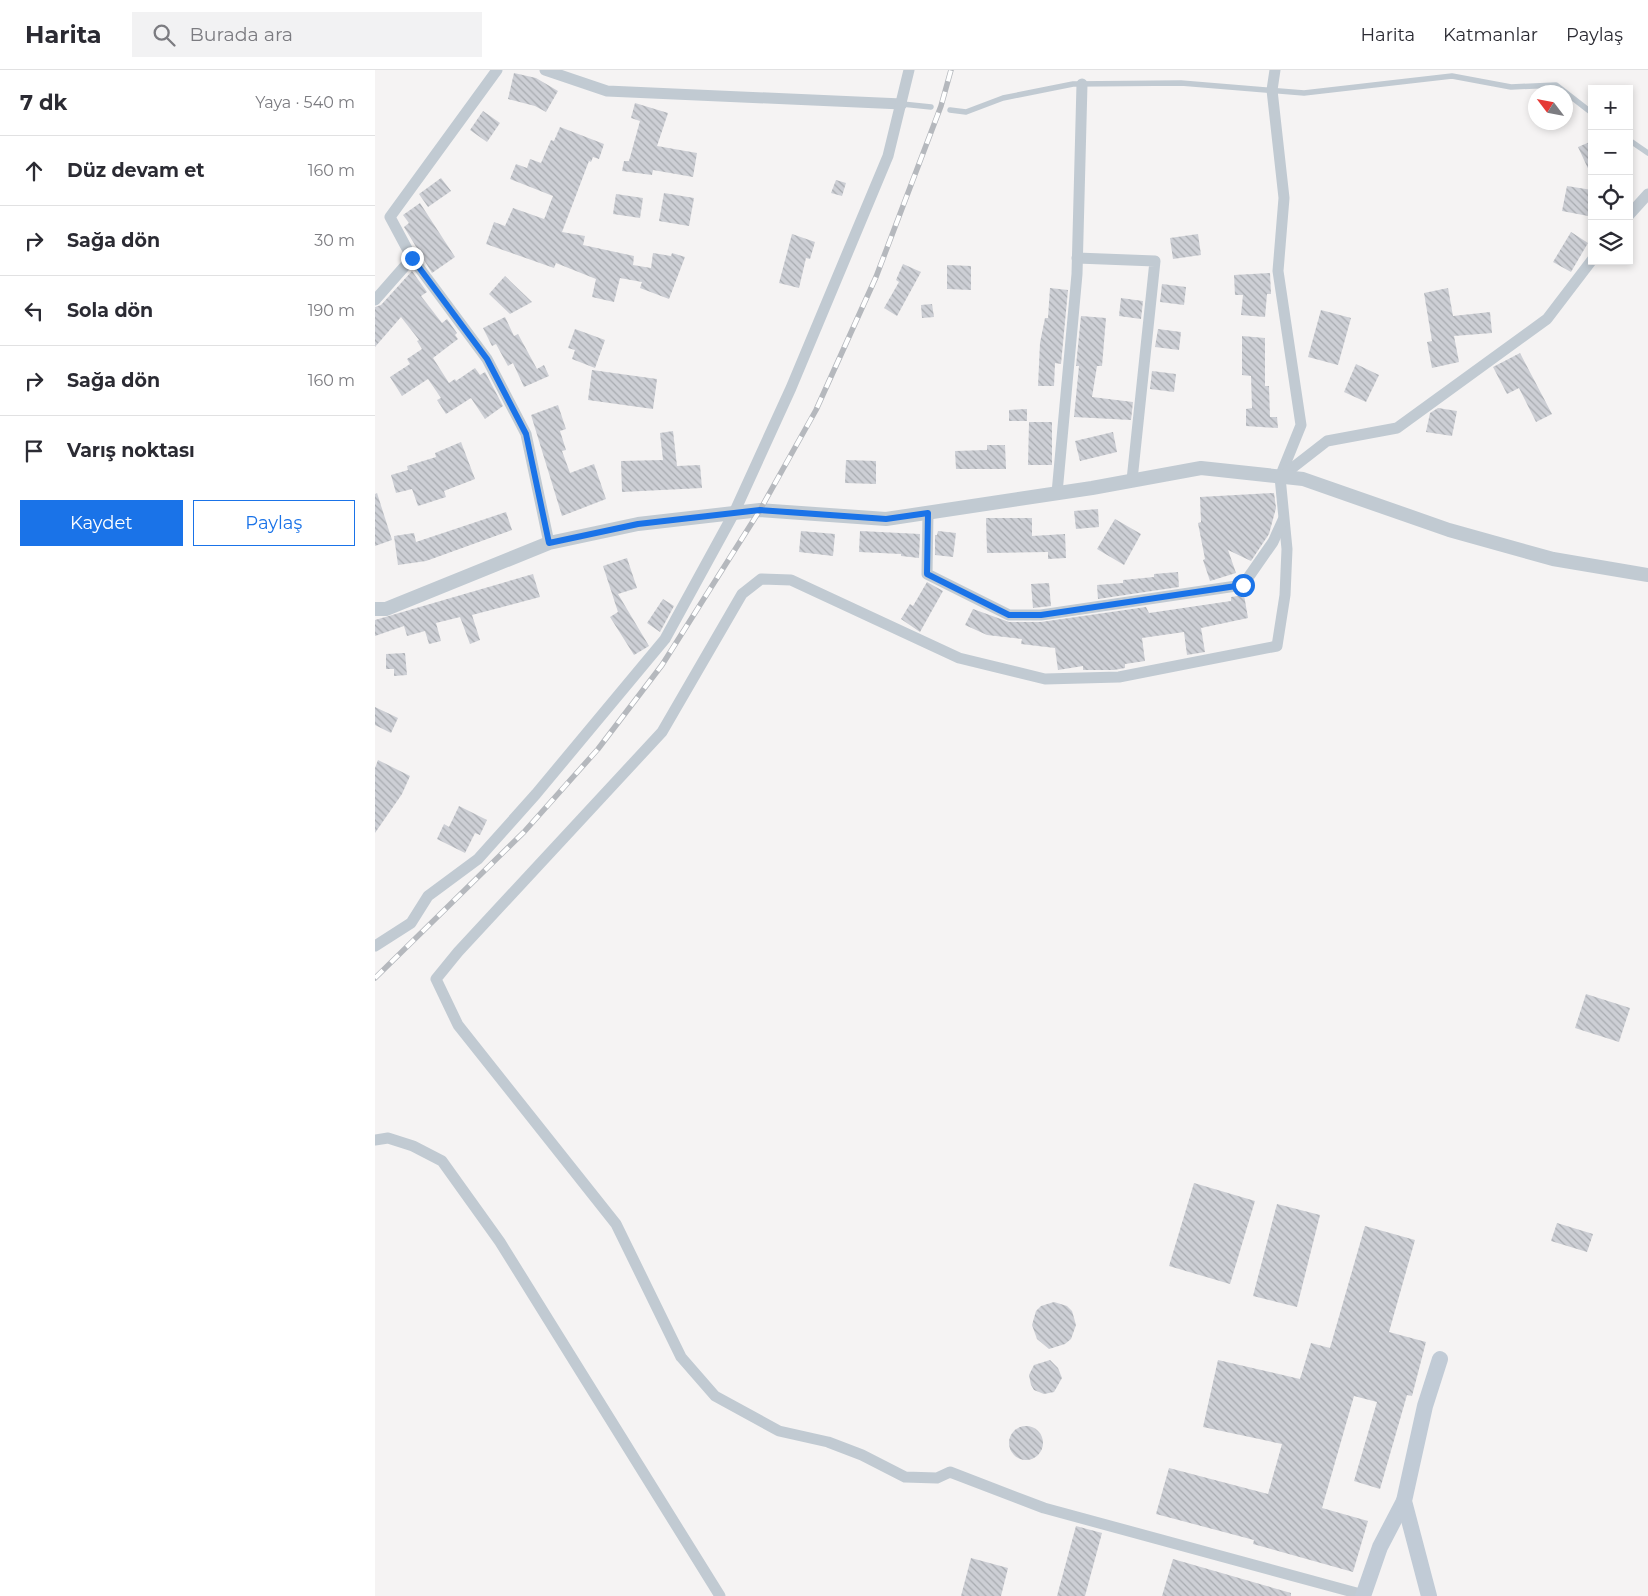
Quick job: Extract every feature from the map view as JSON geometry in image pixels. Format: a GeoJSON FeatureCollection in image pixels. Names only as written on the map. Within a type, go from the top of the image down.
{"type":"FeatureCollection","features":[{"type":"Feature","properties":{"kind":"main road"},"geometry":{"type":"LineString","coordinates":[[1364,1596],[1380,1547],[1404,1501],[1425,1406],[1440,1359]]}},
{"type":"Feature","properties":{"kind":"main road"},"geometry":{"type":"LineString","coordinates":[[1404,1501],[1429,1596]]}},
{"type":"Feature","properties":{"kind":"street"},"geometry":{"type":"LineString","coordinates":[[497,70],[390,217],[412,258],[487,359],[526,434],[549,543]]}},
{"type":"Feature","properties":{"kind":"street"},"geometry":{"type":"LineString","coordinates":[[545,70],[607,91],[902,104]]}},
{"type":"Feature","properties":{"kind":"street"},"geometry":{"type":"LineString","coordinates":[[375,946],[411,923],[428,896],[478,859],[536,794],[665,640],[734,513],[791,388],[884,165],[902,104],[909,70]]}},
{"type":"Feature","properties":{"kind":"street"},"geometry":{"type":"LineString","coordinates":[[1275,70],[1272,90],[1284,198],[1278,272],[1301,425],[1280,477],[1287,550],[1285,595],[1277,646],[1119,677],[1045,679],[959,658],[791,580],[761,579],[742,594],[662,732],[458,952],[436,979],[458,1025],[616,1224],[681,1357],[715,1396],[779,1431],[828,1442],[854,1451],[905,1477],[937,1478],[950,1472],[1044,1508],[1364,1596]]}},
{"type":"Feature","properties":{"kind":"street"},"geometry":{"type":"LineString","coordinates":[[1057,493],[1077,258],[1083,84]]}},
{"type":"Feature","properties":{"kind":"street"},"geometry":{"type":"LineString","coordinates":[[1633,211],[1648,194]]}},
{"type":"Feature","properties":{"kind":"street"},"geometry":{"type":"LineString","coordinates":[[375,300],[412,258]]}},
{"type":"Feature","properties":{"kind":"street"},"geometry":{"type":"LineString","coordinates":[[1077,258],[1155,261],[1132,480]]}},
{"type":"Feature","properties":{"kind":"street"},"geometry":{"type":"LineString","coordinates":[[1280,477],[1327,441],[1397,428],[1547,319],[1588,265]]}},
{"type":"Feature","properties":{"kind":"street"},"geometry":{"type":"LineString","coordinates":[[375,609],[386,609],[549,543],[638,524],[760,510],[886,519],[1057,493],[1201,468],[1303,479],[1449,530],[1544,556],[1648,575]]}},
{"type":"Feature","properties":{"kind":"street"},"geometry":{"type":"LineString","coordinates":[[928,513],[927,574],[1009,615],[1041,615],[1243,585],[1273,542],[1284,518]]}},
{"type":"Feature","properties":{"kind":"street"},"geometry":{"type":"LineString","coordinates":[[375,1140],[388,1138],[413,1146],[442,1161],[500,1242],[720,1596]]}},
{"type":"Feature","properties":{"kind":"lane"},"geometry":{"type":"LineString","coordinates":[[950,110],[966,112],[1003,98],[1083,84],[1181,82],[1304,93],[1452,76],[1511,87],[1556,85],[1588,110]]}},
{"type":"Feature","properties":{"kind":"lane"},"geometry":{"type":"LineString","coordinates":[[902,104],[931,107]]}},
{"type":"Feature","properties":{"kind":"lane"},"geometry":{"type":"LineString","coordinates":[[1633,143],[1648,153]]}},
{"type":"Feature","properties":{"kind":"building"},"geometry":{"type":"Polygon","coordinates":[[[514,73],[536,78],[558,91],[546,112],[535,106],[508,99],[514,73]]]}},
{"type":"Feature","properties":{"kind":"building"},"geometry":{"type":"Polygon","coordinates":[[[635,103],[668,113],[657,146],[697,153],[693,177],[653,170],[652,175],[622,171],[624,161],[629,161],[640,121],[631,118],[635,103]]]}},
{"type":"Feature","properties":{"kind":"building"},"geometry":{"type":"Polygon","coordinates":[[[483,111],[500,123],[487,142],[470,130],[483,111]]]}},
{"type":"Feature","properties":{"kind":"building"},"geometry":{"type":"Polygon","coordinates":[[[560,127],[604,144],[599,159],[593,157],[591,162],[589,161],[562,232],[585,236],[583,245],[634,256],[633,265],[651,268],[653,253],[671,256],[672,253],[685,257],[669,299],[640,288],[642,282],[620,278],[614,302],[592,297],[596,279],[556,263],[554,268],[486,244],[494,222],[505,226],[513,208],[544,219],[553,196],[510,179],[516,164],[527,168],[530,159],[541,163],[551,140],[554,141],[560,127]]]}},
{"type":"Feature","properties":{"kind":"building"},"geometry":{"type":"Polygon","coordinates":[[[1588,143],[1588,168],[1578,147],[1588,143]]]}},
{"type":"Feature","properties":{"kind":"building"},"geometry":{"type":"Polygon","coordinates":[[[441,178],[451,191],[428,207],[419,194],[441,178]]]}},
{"type":"Feature","properties":{"kind":"building"},"geometry":{"type":"Polygon","coordinates":[[[836,180],[846,183],[842,196],[831,193],[836,180]]]}},
{"type":"Feature","properties":{"kind":"building"},"geometry":{"type":"Polygon","coordinates":[[[1567,186],[1588,189],[1588,216],[1562,211],[1567,186]]]}},
{"type":"Feature","properties":{"kind":"building"},"geometry":{"type":"Polygon","coordinates":[[[664,193],[694,198],[689,226],[659,221],[664,193]]]}},
{"type":"Feature","properties":{"kind":"building"},"geometry":{"type":"Polygon","coordinates":[[[616,194],[643,198],[640,218],[613,214],[616,194]]]}},
{"type":"Feature","properties":{"kind":"building"},"geometry":{"type":"Polygon","coordinates":[[[420,203],[455,257],[432,273],[404,227],[409,223],[403,215],[420,203]]]}},
{"type":"Feature","properties":{"kind":"building"},"geometry":{"type":"Polygon","coordinates":[[[1571,232],[1588,243],[1571,272],[1553,262],[1571,232]]]}},
{"type":"Feature","properties":{"kind":"building"},"geometry":{"type":"Polygon","coordinates":[[[792,234],[815,242],[810,259],[806,258],[799,288],[779,283],[792,234]]]}},
{"type":"Feature","properties":{"kind":"building"},"geometry":{"type":"Polygon","coordinates":[[[1198,234],[1201,255],[1173,259],[1170,238],[1198,234]]]}},
{"type":"Feature","properties":{"kind":"building"},"geometry":{"type":"Polygon","coordinates":[[[903,264],[921,272],[897,316],[884,308],[899,282],[896,280],[903,264]]]}},
{"type":"Feature","properties":{"kind":"building"},"geometry":{"type":"Polygon","coordinates":[[[947,265],[971,266],[971,290],[947,289],[947,265]]]}},
{"type":"Feature","properties":{"kind":"building"},"geometry":{"type":"Polygon","coordinates":[[[412,271],[427,292],[421,296],[442,323],[447,319],[457,333],[455,335],[458,339],[433,358],[449,383],[455,379],[456,381],[475,368],[480,375],[485,372],[503,406],[485,419],[471,398],[446,414],[437,400],[441,398],[428,379],[402,396],[390,377],[410,364],[407,359],[422,349],[417,341],[419,340],[401,317],[375,347],[375,307],[381,305],[412,271]]]}},
{"type":"Feature","properties":{"kind":"building"},"geometry":{"type":"Polygon","coordinates":[[[1270,273],[1271,294],[1267,294],[1265,317],[1241,315],[1243,295],[1235,295],[1234,275],[1270,273]]]}},
{"type":"Feature","properties":{"kind":"building"},"geometry":{"type":"Polygon","coordinates":[[[505,276],[532,302],[510,314],[489,294],[505,276]]]}},
{"type":"Feature","properties":{"kind":"building"},"geometry":{"type":"Polygon","coordinates":[[[1162,284],[1186,287],[1184,305],[1160,302],[1162,284]]]}},
{"type":"Feature","properties":{"kind":"building"},"geometry":{"type":"Polygon","coordinates":[[[1050,288],[1068,290],[1061,364],[1055,363],[1054,386],[1038,386],[1040,343],[1045,318],[1048,318],[1050,288]]]}},
{"type":"Feature","properties":{"kind":"building"},"geometry":{"type":"Polygon","coordinates":[[[1448,288],[1453,316],[1490,312],[1492,333],[1454,336],[1459,362],[1432,368],[1427,342],[1432,341],[1424,293],[1448,288]]]}},
{"type":"Feature","properties":{"kind":"building"},"geometry":{"type":"Polygon","coordinates":[[[1121,298],[1143,301],[1141,319],[1119,316],[1121,298]]]}},
{"type":"Feature","properties":{"kind":"building"},"geometry":{"type":"Polygon","coordinates":[[[932,304],[934,317],[922,318],[921,305],[932,304]]]}},
{"type":"Feature","properties":{"kind":"building"},"geometry":{"type":"Polygon","coordinates":[[[1321,310],[1351,318],[1338,365],[1308,357],[1321,310]]]}},
{"type":"Feature","properties":{"kind":"building"},"geometry":{"type":"Polygon","coordinates":[[[1081,316],[1106,318],[1102,366],[1097,366],[1092,397],[1133,402],[1131,420],[1074,417],[1079,366],[1076,366],[1081,316]]]}},
{"type":"Feature","properties":{"kind":"building"},"geometry":{"type":"Polygon","coordinates":[[[505,317],[514,336],[518,334],[537,369],[544,365],[549,376],[524,387],[513,363],[508,366],[496,344],[492,346],[483,328],[505,317]]]}},
{"type":"Feature","properties":{"kind":"building"},"geometry":{"type":"Polygon","coordinates":[[[575,329],[605,340],[595,368],[572,359],[575,350],[568,348],[575,329]]]}},
{"type":"Feature","properties":{"kind":"building"},"geometry":{"type":"Polygon","coordinates":[[[1158,329],[1181,332],[1179,350],[1155,347],[1158,329]]]}},
{"type":"Feature","properties":{"kind":"building"},"geometry":{"type":"Polygon","coordinates":[[[1242,336],[1265,338],[1265,386],[1269,386],[1270,417],[1277,417],[1278,428],[1246,426],[1246,409],[1252,408],[1251,376],[1242,375],[1242,336]]]}},
{"type":"Feature","properties":{"kind":"building"},"geometry":{"type":"Polygon","coordinates":[[[1520,353],[1552,414],[1536,422],[1519,388],[1507,394],[1493,367],[1520,353]]]}},
{"type":"Feature","properties":{"kind":"building"},"geometry":{"type":"Polygon","coordinates":[[[1356,364],[1379,375],[1366,402],[1344,392],[1356,364]]]}},
{"type":"Feature","properties":{"kind":"building"},"geometry":{"type":"Polygon","coordinates":[[[592,370],[657,379],[653,409],[588,400],[592,370]]]}},
{"type":"Feature","properties":{"kind":"building"},"geometry":{"type":"Polygon","coordinates":[[[1152,371],[1176,374],[1174,392],[1150,389],[1152,371]]]}},
{"type":"Feature","properties":{"kind":"building"},"geometry":{"type":"Polygon","coordinates":[[[558,405],[566,429],[560,431],[566,450],[562,451],[570,473],[594,464],[606,499],[562,516],[531,415],[558,405]]]}},
{"type":"Feature","properties":{"kind":"building"},"geometry":{"type":"Polygon","coordinates":[[[1438,408],[1457,411],[1452,436],[1426,432],[1430,413],[1438,408]]]}},
{"type":"Feature","properties":{"kind":"building"},"geometry":{"type":"Polygon","coordinates":[[[1027,409],[1027,421],[1009,421],[1009,410],[1027,409]]]}},
{"type":"Feature","properties":{"kind":"building"},"geometry":{"type":"Polygon","coordinates":[[[1029,422],[1052,422],[1052,465],[1028,465],[1029,422]]]}},
{"type":"Feature","properties":{"kind":"building"},"geometry":{"type":"Polygon","coordinates":[[[673,431],[677,466],[700,465],[702,488],[622,492],[621,461],[663,460],[660,433],[673,431]]]}},
{"type":"Feature","properties":{"kind":"building"},"geometry":{"type":"Polygon","coordinates":[[[1113,432],[1117,452],[1080,461],[1075,441],[1113,432]]]}},
{"type":"Feature","properties":{"kind":"building"},"geometry":{"type":"Polygon","coordinates":[[[461,442],[475,479],[444,491],[446,497],[418,506],[412,489],[396,493],[391,475],[408,470],[407,466],[436,457],[435,453],[461,442]]]}},
{"type":"Feature","properties":{"kind":"building"},"geometry":{"type":"Polygon","coordinates":[[[987,445],[1005,445],[1006,469],[956,469],[955,451],[987,450],[987,445]]]}},
{"type":"Feature","properties":{"kind":"building"},"geometry":{"type":"Polygon","coordinates":[[[846,460],[876,461],[876,484],[845,483],[846,460]]]}},
{"type":"Feature","properties":{"kind":"building"},"geometry":{"type":"Polygon","coordinates":[[[377,493],[392,540],[375,546],[375,494],[377,493]]]}},
{"type":"Feature","properties":{"kind":"building"},"geometry":{"type":"Polygon","coordinates":[[[1274,493],[1276,508],[1269,534],[1251,561],[1228,550],[1236,573],[1210,581],[1203,560],[1205,559],[1198,523],[1201,522],[1200,497],[1274,493]]]}},
{"type":"Feature","properties":{"kind":"building"},"geometry":{"type":"Polygon","coordinates":[[[1098,509],[1099,527],[1076,529],[1074,511],[1098,509]]]}},
{"type":"Feature","properties":{"kind":"building"},"geometry":{"type":"Polygon","coordinates":[[[506,512],[512,530],[426,561],[398,565],[394,536],[414,533],[416,542],[506,512]]]}},
{"type":"Feature","properties":{"kind":"building"},"geometry":{"type":"Polygon","coordinates":[[[986,518],[1032,518],[1032,536],[1065,534],[1066,558],[1048,559],[1048,552],[987,553],[986,518]]]}},
{"type":"Feature","properties":{"kind":"building"},"geometry":{"type":"Polygon","coordinates":[[[1115,519],[1141,534],[1124,565],[1097,549],[1115,519]]]}},
{"type":"Feature","properties":{"kind":"building"},"geometry":{"type":"Polygon","coordinates":[[[801,531],[835,534],[833,556],[799,552],[801,531]]]}},
{"type":"Feature","properties":{"kind":"building"},"geometry":{"type":"Polygon","coordinates":[[[860,531],[920,534],[919,558],[901,556],[901,554],[859,552],[860,531]]]}},
{"type":"Feature","properties":{"kind":"building"},"geometry":{"type":"Polygon","coordinates":[[[938,531],[956,533],[953,557],[935,555],[935,535],[937,535],[938,531]]]}},
{"type":"Feature","properties":{"kind":"building"},"geometry":{"type":"Polygon","coordinates":[[[627,558],[637,588],[618,594],[649,646],[634,655],[610,617],[618,612],[603,566],[627,558]]]}},
{"type":"Feature","properties":{"kind":"building"},"geometry":{"type":"Polygon","coordinates":[[[1178,572],[1179,587],[1098,599],[1097,585],[1123,583],[1123,580],[1178,572]]]}},
{"type":"Feature","properties":{"kind":"building"},"geometry":{"type":"Polygon","coordinates":[[[533,574],[540,597],[472,615],[480,640],[470,644],[460,617],[436,623],[441,641],[429,644],[425,631],[407,636],[404,626],[375,636],[375,620],[533,574]]]}},
{"type":"Feature","properties":{"kind":"building"},"geometry":{"type":"Polygon","coordinates":[[[927,582],[943,591],[920,632],[901,619],[910,604],[913,606],[927,582]]]}},
{"type":"Feature","properties":{"kind":"building"},"geometry":{"type":"Polygon","coordinates":[[[1049,583],[1051,606],[1033,608],[1031,584],[1049,583]]]}},
{"type":"Feature","properties":{"kind":"building"},"geometry":{"type":"Polygon","coordinates":[[[1244,595],[1248,618],[1201,628],[1205,652],[1187,655],[1184,632],[1142,638],[1145,661],[1125,664],[1125,668],[1114,670],[1083,670],[1083,666],[1058,670],[1055,648],[1021,644],[1022,639],[987,635],[965,625],[973,609],[1009,622],[1041,622],[1146,607],[1149,613],[1231,601],[1231,597],[1244,595]]]}},
{"type":"Feature","properties":{"kind":"building"},"geometry":{"type":"Polygon","coordinates":[[[663,599],[674,606],[660,632],[647,623],[663,599]]]}},
{"type":"Feature","properties":{"kind":"building"},"geometry":{"type":"Polygon","coordinates":[[[405,653],[407,675],[394,676],[394,669],[386,669],[386,654],[405,653]]]}},
{"type":"Feature","properties":{"kind":"building"},"geometry":{"type":"Polygon","coordinates":[[[375,707],[398,718],[391,733],[375,725],[375,707]]]}},
{"type":"Feature","properties":{"kind":"building"},"geometry":{"type":"Polygon","coordinates":[[[378,760],[410,776],[402,794],[375,833],[375,768],[378,760]]]}},
{"type":"Feature","properties":{"kind":"building"},"geometry":{"type":"Polygon","coordinates":[[[459,806],[487,820],[480,835],[475,833],[465,853],[437,839],[444,824],[449,827],[459,806]]]}},
{"type":"Feature","properties":{"kind":"building"},"geometry":{"type":"Polygon","coordinates":[[[1586,994],[1630,1008],[1619,1042],[1575,1028],[1586,994]]]}},
{"type":"Feature","properties":{"kind":"building"},"geometry":{"type":"Polygon","coordinates":[[[1194,1183],[1255,1201],[1230,1284],[1169,1266],[1194,1183]]]}},
{"type":"Feature","properties":{"kind":"building"},"geometry":{"type":"Polygon","coordinates":[[[1277,1204],[1320,1215],[1297,1307],[1253,1296],[1277,1204]]]}},
{"type":"Feature","properties":{"kind":"building"},"geometry":{"type":"Polygon","coordinates":[[[1557,1223],[1593,1234],[1587,1252],[1551,1241],[1557,1223]]]}},
{"type":"Feature","properties":{"kind":"building"},"geometry":{"type":"Polygon","coordinates":[[[1365,1226],[1415,1240],[1389,1332],[1426,1342],[1412,1396],[1407,1395],[1380,1489],[1354,1481],[1377,1402],[1354,1396],[1322,1508],[1368,1521],[1353,1572],[1253,1544],[1254,1540],[1156,1514],[1169,1468],[1268,1494],[1282,1444],[1203,1427],[1218,1360],[1300,1379],[1311,1343],[1330,1348],[1365,1226]]]}},
{"type":"Feature","properties":{"kind":"building"},"geometry":{"type":"Polygon","coordinates":[[[1054,1302],[1067,1306],[1072,1311],[1076,1325],[1071,1339],[1065,1344],[1049,1349],[1037,1339],[1032,1325],[1036,1311],[1041,1306],[1054,1302]]]}},
{"type":"Feature","properties":{"kind":"building"},"geometry":{"type":"Polygon","coordinates":[[[1050,1360],[1058,1368],[1062,1378],[1054,1392],[1044,1394],[1034,1390],[1029,1375],[1034,1365],[1050,1360]]]}},
{"type":"Feature","properties":{"kind":"building"},"geometry":{"type":"Polygon","coordinates":[[[1026,1426],[1038,1431],[1043,1443],[1038,1455],[1026,1460],[1014,1455],[1009,1443],[1014,1431],[1026,1426]]]}},
{"type":"Feature","properties":{"kind":"building"},"geometry":{"type":"Polygon","coordinates":[[[1076,1526],[1102,1533],[1085,1596],[1057,1596],[1076,1526]]]}},
{"type":"Feature","properties":{"kind":"building"},"geometry":{"type":"Polygon","coordinates":[[[971,1558],[1008,1568],[1001,1596],[961,1596],[971,1558]]]}},
{"type":"Feature","properties":{"kind":"building"},"geometry":{"type":"Polygon","coordinates":[[[1173,1559],[1291,1593],[1291,1596],[1162,1596],[1173,1559]]]}},
{"type":"Feature","properties":{"kind":"railway"},"geometry":{"type":"LineString","coordinates":[[375,978],[524,832],[598,749],[662,665],[760,510],[816,410],[876,277],[941,106],[951,70]]}},
{"type":"Feature","properties":{"kind":"route"},"geometry":{"type":"LineString","coordinates":[[412,258],[487,359],[526,434],[549,543],[638,524],[760,510],[886,519],[928,513],[927,574],[1009,615],[1041,615],[1243,585]]}}]}
